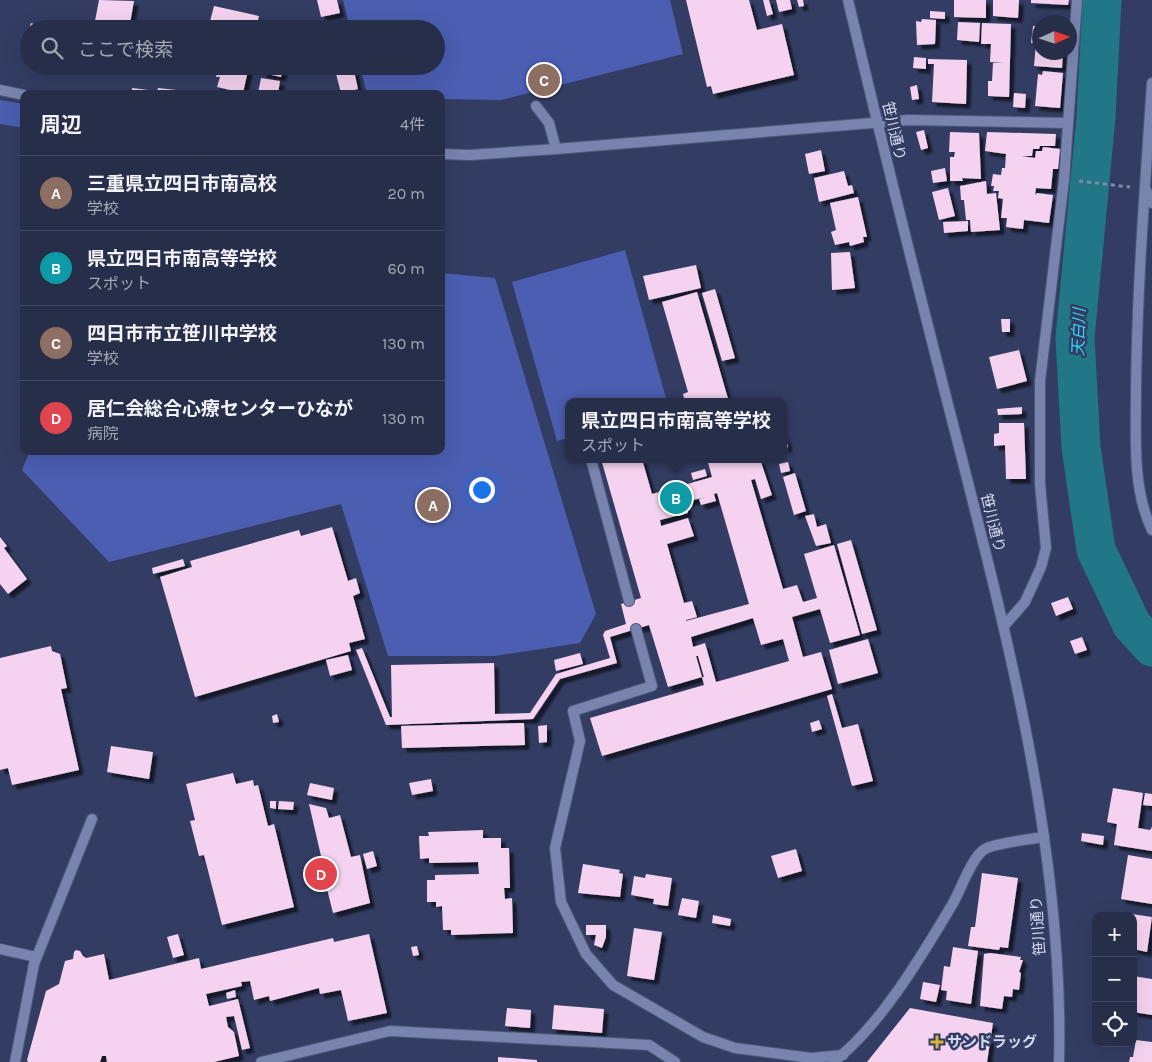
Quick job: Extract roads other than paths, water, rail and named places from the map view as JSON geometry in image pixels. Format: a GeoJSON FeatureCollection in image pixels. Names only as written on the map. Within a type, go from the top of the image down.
{"type":"FeatureCollection","features":[{"type":"Feature","properties":{"kind":"street","name":"笹川通り"},"geometry":{"type":"LineString","coordinates":[[848,0],[877,124],[1004,626],[1044,837],[1052,908],[1059,1062]]}},
{"type":"Feature","properties":{"kind":"street"},"geometry":{"type":"LineString","coordinates":[[1004,626],[1025,602],[1041,567],[1046,548],[1040,484],[1040,381],[1064,180],[1077,0]]}},
{"type":"Feature","properties":{"kind":"street"},"geometry":{"type":"LineString","coordinates":[[1152,83],[1150,153],[1145,188],[1137,304],[1136,454],[1145,515],[1152,530]]}},
{"type":"Feature","properties":{"kind":"street"},"geometry":{"type":"LineString","coordinates":[[0,90],[20,94]]}},
{"type":"Feature","properties":{"kind":"street"},"geometry":{"type":"LineString","coordinates":[[536,106],[549,123],[556,149]]}},
{"type":"Feature","properties":{"kind":"street"},"geometry":{"type":"LineString","coordinates":[[445,154],[470,155],[556,149],[909,120],[1068,123]]}},
{"type":"Feature","properties":{"kind":"street"},"geometry":{"type":"LineString","coordinates":[[1145,188],[1152,203]]}},
{"type":"Feature","properties":{"kind":"street"},"geometry":{"type":"LineString","coordinates":[[592,463],[629,601]]}},
{"type":"Feature","properties":{"kind":"street"},"geometry":{"type":"LineString","coordinates":[[636,629],[652,686],[573,711],[580,741],[555,848],[561,902],[586,954],[613,985],[703,1037],[735,1048],[810,1058],[844,1058]]}},
{"type":"Feature","properties":{"kind":"street"},"geometry":{"type":"LineString","coordinates":[[15,1062],[36,957],[92,819]]}},
{"type":"Feature","properties":{"kind":"street"},"geometry":{"type":"LineString","coordinates":[[834,1062],[844,1058],[920,958],[960,891],[977,856],[985,849],[1044,837]]}},
{"type":"Feature","properties":{"kind":"street"},"geometry":{"type":"LineString","coordinates":[[0,948],[36,957]]}},
{"type":"Feature","properties":{"kind":"street"},"geometry":{"type":"LineString","coordinates":[[261,1062],[390,1031],[650,1045],[675,1062]]}},
{"type":"Feature","properties":{"kind":"waterway","name":"天白川"},"geometry":{"type":"LineString","coordinates":[[1102,0],[1096,117],[1075,338],[1081,447],[1096,550],[1132,625],[1152,647]]}},
{"type":"Feature","properties":{"kind":"place","name":"四日市市立笹川中学校"},"geometry":{"type":"Point","coordinates":[544,80]}},
{"type":"Feature","properties":{"kind":"place","name":"県立四日市南高等学校"},"geometry":{"type":"Point","coordinates":[676,498]}},
{"type":"Feature","properties":{"kind":"place","name":"三重県立四日市南高校"},"geometry":{"type":"Point","coordinates":[433,505]}},
{"type":"Feature","properties":{"kind":"place","name":"居仁会総合心療センターひなが"},"geometry":{"type":"Point","coordinates":[321,874]}},
{"type":"Feature","properties":{"kind":"place","name":"サンドラッグ"},"geometry":{"type":"Point","coordinates":[937,1042]}}]}
